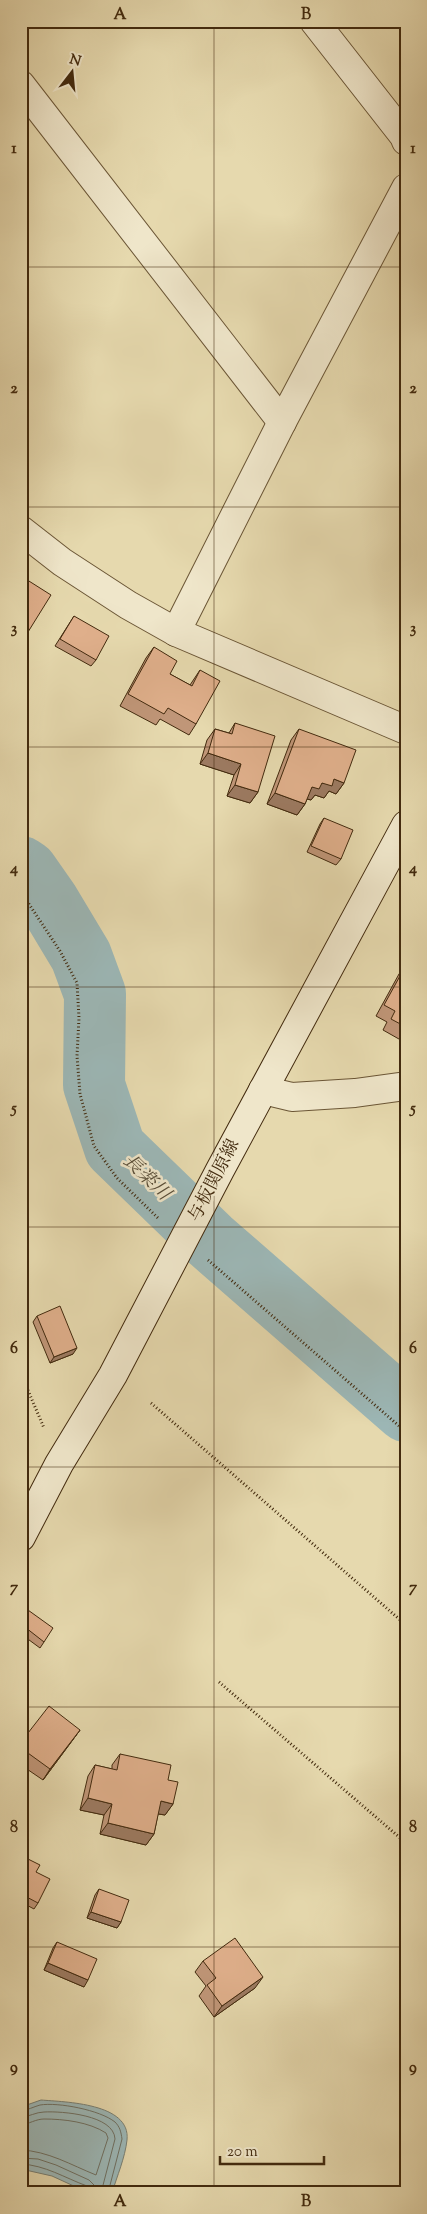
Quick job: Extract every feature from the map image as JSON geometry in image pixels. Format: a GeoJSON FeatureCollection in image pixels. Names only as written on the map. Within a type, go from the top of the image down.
{"type":"FeatureCollection","features":[{"type":"Feature","properties":{"kind":"street"},"geometry":{"type":"LineString","coordinates":[[314,21],[406,141]]}},
{"type":"Feature","properties":{"kind":"street"},"geometry":{"type":"LineString","coordinates":[[21,85],[282,422]]}},
{"type":"Feature","properties":{"kind":"street"},"geometry":{"type":"LineString","coordinates":[[176,632],[282,422],[406,188]]}},
{"type":"Feature","properties":{"kind":"street"},"geometry":{"type":"LineString","coordinates":[[21,530],[62,562],[128,605],[176,632],[406,730]]}},
{"type":"Feature","properties":{"kind":"street","name":"与板関原線"},"geometry":{"type":"LineString","coordinates":[[21,1537],[59,1464],[113,1376],[220,1170],[406,824]]}},
{"type":"Feature","properties":{"kind":"street"},"geometry":{"type":"LineString","coordinates":[[263,1090],[292,1097],[355,1093],[406,1086]]}},
{"type":"Feature","properties":{"kind":"path"},"geometry":{"type":"LineString","coordinates":[[21,1374],[59,1464]]}},
{"type":"Feature","properties":{"kind":"path"},"geometry":{"type":"LineString","coordinates":[[151,1403],[406,1625]]}},
{"type":"Feature","properties":{"kind":"path"},"geometry":{"type":"LineString","coordinates":[[219,1682],[406,1843]]}},
{"type":"Feature","properties":{"kind":"water"},"geometry":{"type":"Polygon","coordinates":[[[41,2100],[94,2107],[119,2118],[125,2128],[127,2140],[123,2160],[112,2193],[89,2193],[52,2176],[21,2169],[21,2107],[41,2100]]]}},
{"type":"Feature","properties":{"kind":"building"},"geometry":{"type":"Polygon","coordinates":[[[21,576],[51,595],[28,632],[21,627],[21,576]]]}},
{"type":"Feature","properties":{"kind":"building"},"geometry":{"type":"Polygon","coordinates":[[[74,616],[109,636],[96,660],[60,639],[74,616]]]}},
{"type":"Feature","properties":{"kind":"building"},"geometry":{"type":"Polygon","coordinates":[[[154,647],[177,661],[170,674],[192,686],[200,670],[220,681],[196,724],[168,708],[164,714],[128,694],[154,647]]]}},
{"type":"Feature","properties":{"kind":"building"},"geometry":{"type":"Polygon","coordinates":[[[235,723],[275,736],[258,792],[235,785],[241,764],[208,753],[215,729],[232,734],[235,723]]]}},
{"type":"Feature","properties":{"kind":"building"},"geometry":{"type":"Polygon","coordinates":[[[299,729],[356,750],[344,783],[334,779],[332,786],[322,783],[319,789],[312,787],[305,804],[275,793],[299,729]]]}},
{"type":"Feature","properties":{"kind":"building"},"geometry":{"type":"Polygon","coordinates":[[[324,818],[353,830],[341,859],[311,846],[324,818]]]}},
{"type":"Feature","properties":{"kind":"building"},"geometry":{"type":"Polygon","coordinates":[[[406,965],[406,1027],[391,1019],[395,1011],[384,1005],[406,965]]]}},
{"type":"Feature","properties":{"kind":"building"},"geometry":{"type":"Polygon","coordinates":[[[60,1306],[77,1348],[54,1357],[37,1316],[60,1306]]]}},
{"type":"Feature","properties":{"kind":"building"},"geometry":{"type":"Polygon","coordinates":[[[21,1605],[53,1628],[44,1642],[21,1624],[21,1605]]]}},
{"type":"Feature","properties":{"kind":"building"},"geometry":{"type":"Polygon","coordinates":[[[49,1706],[80,1730],[50,1769],[21,1748],[21,1742],[49,1706]]]}},
{"type":"Feature","properties":{"kind":"building"},"geometry":{"type":"Polygon","coordinates":[[[120,1754],[171,1765],[168,1780],[178,1782],[173,1804],[161,1801],[154,1834],[108,1823],[112,1804],[88,1798],[95,1765],[117,1770],[120,1754]]]}},
{"type":"Feature","properties":{"kind":"building"},"geometry":{"type":"Polygon","coordinates":[[[24,1857],[40,1865],[36,1872],[50,1879],[38,1903],[21,1894],[21,1863],[24,1857]]]}},
{"type":"Feature","properties":{"kind":"building"},"geometry":{"type":"Polygon","coordinates":[[[99,1889],[129,1900],[121,1922],[91,1912],[99,1889]]]}},
{"type":"Feature","properties":{"kind":"building"},"geometry":{"type":"Polygon","coordinates":[[[235,1938],[263,1977],[222,2006],[207,1985],[216,1978],[203,1961],[235,1938]]]}},
{"type":"Feature","properties":{"kind":"building"},"geometry":{"type":"Polygon","coordinates":[[[57,1942],[97,1959],[88,1980],[48,1963],[57,1942]]]}},
{"type":"Feature","properties":{"kind":"waterway","name":"長楽川"},"geometry":{"type":"LineString","coordinates":[[21,867],[27,871],[48,901],[81,956],[95,994],[94,1085],[115,1148],[210,1240],[406,1411]]}}]}
